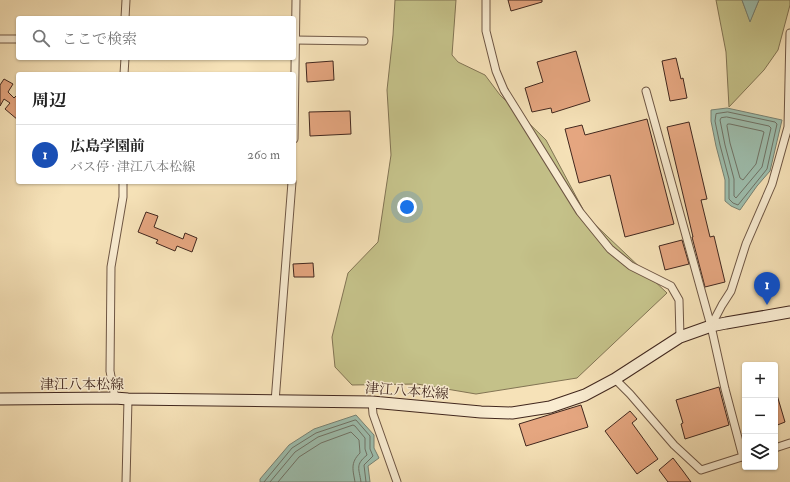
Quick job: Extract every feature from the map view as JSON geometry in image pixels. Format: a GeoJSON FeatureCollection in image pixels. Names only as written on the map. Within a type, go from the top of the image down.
{"type":"FeatureCollection","features":[{"type":"Feature","properties":{"kind":"main road","name":"津江八本松線"},"geometry":{"type":"LineString","coordinates":[[0,399],[115,398],[128,400],[372,402],[481,412],[512,413],[550,406],[585,395],[615,380],[680,337],[711,326],[790,312]]}},
{"type":"Feature","properties":{"kind":"street"},"geometry":{"type":"LineString","coordinates":[[126,0],[126,16]]}},
{"type":"Feature","properties":{"kind":"street"},"geometry":{"type":"LineString","coordinates":[[296,0],[296,16]]}},
{"type":"Feature","properties":{"kind":"street"},"geometry":{"type":"LineString","coordinates":[[486,0],[486,31],[496,71],[504,90],[580,212],[610,249],[630,266],[671,286],[679,300],[680,337]]}},
{"type":"Feature","properties":{"kind":"street"},"geometry":{"type":"LineString","coordinates":[[711,326],[731,291],[746,244],[772,184],[788,127],[790,33]]}},
{"type":"Feature","properties":{"kind":"street"},"geometry":{"type":"LineString","coordinates":[[0,39],[16,39]]}},
{"type":"Feature","properties":{"kind":"street"},"geometry":{"type":"LineString","coordinates":[[296,40],[364,41]]}},
{"type":"Feature","properties":{"kind":"street"},"geometry":{"type":"LineString","coordinates":[[124,72],[125,60]]}},
{"type":"Feature","properties":{"kind":"street"},"geometry":{"type":"LineString","coordinates":[[295,60],[295,72]]}},
{"type":"Feature","properties":{"kind":"street"},"geometry":{"type":"LineString","coordinates":[[646,91],[711,326],[725,389],[742,450]]}},
{"type":"Feature","properties":{"kind":"street"},"geometry":{"type":"LineString","coordinates":[[115,398],[110,371],[111,267],[123,197],[123,184]]}},
{"type":"Feature","properties":{"kind":"street"},"geometry":{"type":"LineString","coordinates":[[275,402],[292,184]]}},
{"type":"Feature","properties":{"kind":"street"},"geometry":{"type":"LineString","coordinates":[[615,380],[630,394],[674,445],[701,470],[742,458]]}},
{"type":"Feature","properties":{"kind":"street"},"geometry":{"type":"LineString","coordinates":[[126,482],[128,400]]}},
{"type":"Feature","properties":{"kind":"street"},"geometry":{"type":"LineString","coordinates":[[372,402],[373,414],[397,482]]}},
{"type":"Feature","properties":{"kind":"street"},"geometry":{"type":"LineString","coordinates":[[778,447],[790,443]]}},
{"type":"Feature","properties":{"kind":"shaded area"},"geometry":{"type":"Polygon","coordinates":[[[395,0],[456,0],[452,55],[458,62],[485,75],[500,95],[546,140],[587,217],[667,293],[577,378],[476,394],[417,384],[352,385],[335,367],[332,337],[348,273],[378,242],[391,155],[387,90],[395,0]]]}},
{"type":"Feature","properties":{"kind":"shaded area"},"geometry":{"type":"Polygon","coordinates":[[[716,0],[742,0],[750,21],[759,0],[790,0],[778,50],[764,70],[729,107],[726,52],[716,0]]]}},
{"type":"Feature","properties":{"kind":"water"},"geometry":{"type":"Polygon","coordinates":[[[742,0],[759,0],[750,22],[742,0]]]}},
{"type":"Feature","properties":{"kind":"water"},"geometry":{"type":"Polygon","coordinates":[[[727,108],[782,120],[770,171],[740,210],[731,206],[725,201],[725,180],[711,121],[711,110],[727,108]]]}},
{"type":"Feature","properties":{"kind":"water"},"geometry":{"type":"Polygon","coordinates":[[[356,415],[374,435],[374,448],[379,458],[368,466],[370,482],[260,482],[260,479],[289,445],[314,429],[356,415]]]}},
{"type":"Feature","properties":{"kind":"building"},"geometry":{"type":"Polygon","coordinates":[[[508,0],[542,0],[542,2],[511,11],[508,0]]]}},
{"type":"Feature","properties":{"kind":"building"},"geometry":{"type":"Polygon","coordinates":[[[576,51],[590,101],[552,113],[551,108],[532,112],[525,88],[543,82],[537,62],[576,51]]]}},
{"type":"Feature","properties":{"kind":"building"},"geometry":{"type":"Polygon","coordinates":[[[676,58],[681,79],[683,78],[687,98],[670,101],[662,61],[676,58]]]}},
{"type":"Feature","properties":{"kind":"building"},"geometry":{"type":"Polygon","coordinates":[[[333,61],[334,80],[307,82],[306,63],[333,61]]]}},
{"type":"Feature","properties":{"kind":"building"},"geometry":{"type":"Polygon","coordinates":[[[4,79],[13,84],[8,92],[14,98],[16,96],[16,118],[5,109],[10,103],[4,99],[0,106],[0,85],[4,79]]]}},
{"type":"Feature","properties":{"kind":"building"},"geometry":{"type":"Polygon","coordinates":[[[350,111],[351,134],[310,136],[309,112],[350,111]]]}},
{"type":"Feature","properties":{"kind":"building"},"geometry":{"type":"Polygon","coordinates":[[[647,119],[674,224],[625,237],[610,175],[579,183],[565,129],[582,125],[585,135],[647,119]]]}},
{"type":"Feature","properties":{"kind":"building"},"geometry":{"type":"Polygon","coordinates":[[[689,122],[707,199],[701,200],[710,237],[714,236],[725,282],[705,287],[667,127],[689,122]]]}},
{"type":"Feature","properties":{"kind":"building"},"geometry":{"type":"Polygon","coordinates":[[[146,212],[158,216],[154,227],[183,239],[185,233],[197,238],[192,252],[177,246],[175,251],[156,243],[158,240],[138,232],[146,212]]]}},
{"type":"Feature","properties":{"kind":"building"},"geometry":{"type":"Polygon","coordinates":[[[682,240],[689,264],[665,270],[659,246],[682,240]]]}},
{"type":"Feature","properties":{"kind":"building"},"geometry":{"type":"Polygon","coordinates":[[[313,263],[314,277],[294,277],[293,264],[313,263]]]}},
{"type":"Feature","properties":{"kind":"building"},"geometry":{"type":"Polygon","coordinates":[[[719,387],[729,425],[685,439],[681,424],[683,423],[676,400],[719,387]]]}},
{"type":"Feature","properties":{"kind":"building"},"geometry":{"type":"Polygon","coordinates":[[[778,398],[785,422],[778,425],[778,398]]]}},
{"type":"Feature","properties":{"kind":"building"},"geometry":{"type":"Polygon","coordinates":[[[581,405],[588,427],[526,446],[519,424],[581,405]]]}},
{"type":"Feature","properties":{"kind":"building"},"geometry":{"type":"Polygon","coordinates":[[[630,411],[637,419],[632,423],[658,459],[637,474],[605,431],[630,411]]]}},
{"type":"Feature","properties":{"kind":"building"},"geometry":{"type":"Polygon","coordinates":[[[673,458],[691,482],[668,482],[659,470],[673,458]]]}},
{"type":"Feature","properties":{"kind":"place","name":"広島学園前"},"geometry":{"type":"Point","coordinates":[767,305]}}]}
